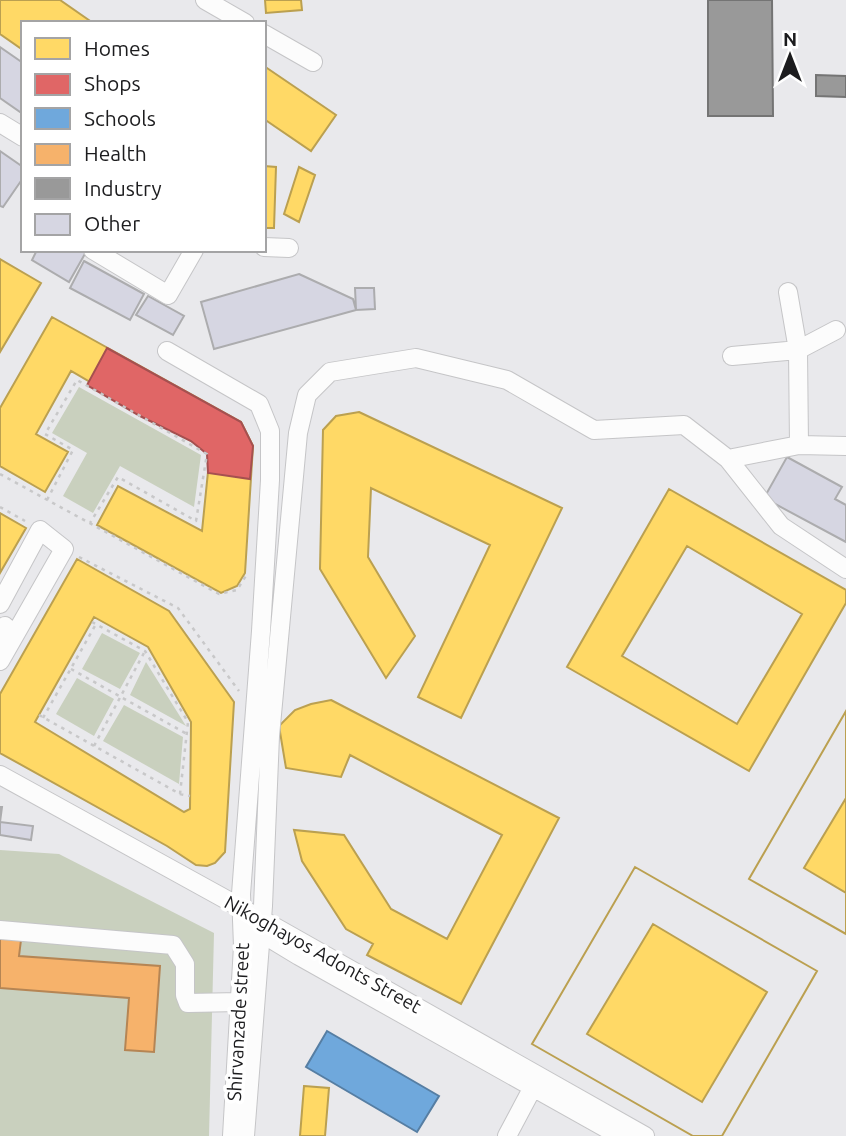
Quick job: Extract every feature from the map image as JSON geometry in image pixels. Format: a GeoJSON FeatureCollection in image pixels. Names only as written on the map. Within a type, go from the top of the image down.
{"type":"FeatureCollection","features":[{"type":"Feature","properties":{"kind":"street"},"geometry":{"type":"LineString","coordinates":[[205,0],[242,21]]}},
{"type":"Feature","properties":{"kind":"street"},"geometry":{"type":"LineString","coordinates":[[266,35],[313,62]]}},
{"type":"Feature","properties":{"kind":"street"},"geometry":{"type":"LineString","coordinates":[[0,122],[21,136]]}},
{"type":"Feature","properties":{"kind":"street"},"geometry":{"type":"LineString","coordinates":[[266,247],[289,248]]}},
{"type":"Feature","properties":{"kind":"street"},"geometry":{"type":"LineString","coordinates":[[96,252],[169,295],[193,252]]}},
{"type":"Feature","properties":{"kind":"street"},"geometry":{"type":"LineString","coordinates":[[788,292],[798,350],[799,445]]}},
{"type":"Feature","properties":{"kind":"street"},"geometry":{"type":"LineString","coordinates":[[732,356],[798,350],[836,330]]}},
{"type":"Feature","properties":{"kind":"street","name":"Shirvanzade street"},"geometry":{"type":"LineString","coordinates":[[167,351],[259,404],[270,431],[270,480],[261,631],[241,915],[243,946],[232,1136]]}},
{"type":"Feature","properties":{"kind":"street","name":"Shirvanzade street"},"geometry":{"type":"LineString","coordinates":[[245,1136],[261,926],[270,736],[298,433],[307,395],[330,372],[416,358],[507,380],[594,430],[684,425],[728,459],[781,526],[846,569]]}},
{"type":"Feature","properties":{"kind":"street"},"geometry":{"type":"LineString","coordinates":[[728,459],[799,445],[846,446]]}},
{"type":"Feature","properties":{"kind":"street"},"geometry":{"type":"LineString","coordinates":[[0,604],[40,530],[64,549],[0,661]]}},
{"type":"Feature","properties":{"kind":"street","name":"Nikoghayos Adonts Street"},"geometry":{"type":"LineString","coordinates":[[0,775],[241,915]]}},
{"type":"Feature","properties":{"kind":"street","name":"Nikoghayos Adonts Street"},"geometry":{"type":"LineString","coordinates":[[0,785],[645,1136]]}},
{"type":"Feature","properties":{"kind":"street","name":"Nikoghayos Adonts Street"},"geometry":{"type":"LineString","coordinates":[[261,926],[609,1133]]}},
{"type":"Feature","properties":{"kind":"street"},"geometry":{"type":"LineString","coordinates":[[0,930],[173,945],[185,964],[185,995],[188,1003],[240,1002]]}},
{"type":"Feature","properties":{"kind":"street"},"geometry":{"type":"LineString","coordinates":[[507,1136],[533,1087]]}},
{"type":"Feature","properties":{"kind":"path"},"geometry":{"type":"LineString","coordinates":[[47,500],[73,450],[46,434],[77,380],[207,454],[196,520],[118,477],[90,523]]}},
{"type":"Feature","properties":{"kind":"path"},"geometry":{"type":"LineString","coordinates":[[0,474],[219,594],[237,590],[247,574]]}},
{"type":"Feature","properties":{"kind":"path"},"geometry":{"type":"LineString","coordinates":[[0,507],[40,530]]}},
{"type":"Feature","properties":{"kind":"path"},"geometry":{"type":"LineString","coordinates":[[64,549],[178,608],[243,695]]}},
{"type":"Feature","properties":{"kind":"path"},"geometry":{"type":"LineString","coordinates":[[43,718],[94,623],[145,651],[188,722],[180,794]]}},
{"type":"Feature","properties":{"kind":"path"},"geometry":{"type":"LineString","coordinates":[[94,746],[145,651]]}},
{"type":"Feature","properties":{"kind":"path"},"geometry":{"type":"LineString","coordinates":[[71,669],[187,734]]}},
{"type":"Feature","properties":{"kind":"path"},"geometry":{"type":"LineString","coordinates":[[39,715],[180,794],[190,796]]}},
{"type":"Feature","properties":{"kind":"green space"},"geometry":{"type":"Polygon","coordinates":[[[79,387],[201,455],[194,507],[120,466],[93,513],[63,496],[87,453],[52,433],[79,387]]]}},
{"type":"Feature","properties":{"kind":"green space"},"geometry":{"type":"Polygon","coordinates":[[[102,633],[140,653],[120,689],[82,669],[102,633]]]}},
{"type":"Feature","properties":{"kind":"green space"},"geometry":{"type":"Polygon","coordinates":[[[146,662],[186,726],[130,695],[146,662]]]}},
{"type":"Feature","properties":{"kind":"green space"},"geometry":{"type":"Polygon","coordinates":[[[77,678],[114,699],[94,736],[56,714],[77,678]]]}},
{"type":"Feature","properties":{"kind":"green space"},"geometry":{"type":"Polygon","coordinates":[[[124,705],[183,737],[179,784],[103,741],[124,705]]]}},
{"type":"Feature","properties":{"kind":"green space"},"geometry":{"type":"Polygon","coordinates":[[[0,850],[59,854],[214,933],[209,1136],[0,1136],[0,850]]]}},
{"type":"Feature","properties":{"kind":"building: Homes"},"geometry":{"type":"Polygon","coordinates":[[[0,0],[60,0],[90,21],[21,21],[21,49],[0,34],[0,0]]]}},
{"type":"Feature","properties":{"kind":"building: Homes"},"geometry":{"type":"Polygon","coordinates":[[[265,0],[301,0],[302,10],[266,13],[265,0]]]}},
{"type":"Feature","properties":{"kind":"building: Homes"},"geometry":{"type":"Polygon","coordinates":[[[266,67],[336,115],[311,151],[266,120],[266,67]]]}},
{"type":"Feature","properties":{"kind":"building: Homes"},"geometry":{"type":"Polygon","coordinates":[[[266,166],[276,167],[274,228],[266,228],[266,166]]]}},
{"type":"Feature","properties":{"kind":"building: Homes"},"geometry":{"type":"Polygon","coordinates":[[[299,167],[315,175],[299,222],[284,214],[299,167]]]}},
{"type":"Feature","properties":{"kind":"building: Homes"},"geometry":{"type":"Polygon","coordinates":[[[0,259],[41,283],[0,352],[0,259]]]}},
{"type":"Feature","properties":{"kind":"building: Homes"},"geometry":{"type":"Polygon","coordinates":[[[52,317],[241,422],[253,446],[245,573],[237,586],[221,593],[97,525],[118,486],[202,531],[210,452],[71,371],[36,434],[68,452],[45,492],[0,466],[0,408],[52,317]]]}},
{"type":"Feature","properties":{"kind":"building: Homes"},"geometry":{"type":"Polygon","coordinates":[[[359,412],[562,508],[461,718],[418,697],[490,545],[371,488],[368,557],[415,636],[386,678],[320,569],[323,430],[336,416],[359,412]]]}},
{"type":"Feature","properties":{"kind":"building: Homes"},"geometry":{"type":"Polygon","coordinates":[[[669,489],[846,590],[846,603],[749,771],[567,667],[669,489]],[[687,546],[622,656],[737,724],[802,614],[687,546]]]}},
{"type":"Feature","properties":{"kind":"building: Homes"},"geometry":{"type":"Polygon","coordinates":[[[0,513],[26,528],[0,573],[0,513]]]}},
{"type":"Feature","properties":{"kind":"building: Homes"},"geometry":{"type":"Polygon","coordinates":[[[77,559],[169,611],[234,702],[225,852],[215,863],[207,866],[196,865],[167,846],[0,753],[0,694],[77,559]],[[94,617],[35,722],[184,812],[190,809],[191,722],[148,647],[94,617]]]}},
{"type":"Feature","properties":{"kind":"building: Homes"},"geometry":{"type":"Polygon","coordinates":[[[331,700],[559,818],[461,1004],[367,955],[373,944],[346,929],[302,861],[294,830],[344,835],[391,909],[447,939],[502,835],[350,755],[341,777],[286,768],[279,726],[295,710],[331,700]]]}},
{"type":"Feature","properties":{"kind":"building: Homes"},"geometry":{"type":"Polygon","coordinates":[[[846,711],[846,798],[804,868],[846,893],[846,934],[749,879],[846,711]]]}},
{"type":"Feature","properties":{"kind":"building: Homes"},"geometry":{"type":"Polygon","coordinates":[[[846,711],[846,934],[749,879],[846,711]]]}},
{"type":"Feature","properties":{"kind":"building: Homes"},"geometry":{"type":"Polygon","coordinates":[[[635,867],[817,971],[722,1136],[693,1136],[532,1044],[635,867]],[[653,924],[587,1034],[702,1102],[767,992],[653,924]]]}},
{"type":"Feature","properties":{"kind":"building: Homes"},"geometry":{"type":"Polygon","coordinates":[[[635,867],[817,971],[722,1136],[693,1136],[532,1044],[635,867]]]}},
{"type":"Feature","properties":{"kind":"building: Homes"},"geometry":{"type":"Polygon","coordinates":[[[304,1086],[329,1088],[325,1136],[300,1136],[304,1086]]]}},
{"type":"Feature","properties":{"kind":"building: Shops"},"geometry":{"type":"Polygon","coordinates":[[[107,348],[241,422],[253,446],[250,479],[208,473],[207,454],[191,441],[140,416],[87,385],[107,348]]]}},
{"type":"Feature","properties":{"kind":"building: Schools"},"geometry":{"type":"Polygon","coordinates":[[[327,1031],[439,1096],[417,1132],[306,1067],[327,1031]]]}},
{"type":"Feature","properties":{"kind":"building: Health"},"geometry":{"type":"Polygon","coordinates":[[[0,938],[21,940],[19,956],[160,966],[154,1052],[125,1050],[129,998],[0,988],[0,938]]]}},
{"type":"Feature","properties":{"kind":"building: Industry"},"geometry":{"type":"Polygon","coordinates":[[[708,0],[772,0],[773,116],[708,116],[708,0]]]}},
{"type":"Feature","properties":{"kind":"building: Industry"},"geometry":{"type":"Polygon","coordinates":[[[816,75],[846,76],[846,97],[816,96],[816,75]]]}},
{"type":"Feature","properties":{"kind":"building: Other"},"geometry":{"type":"Polygon","coordinates":[[[0,47],[21,62],[21,113],[0,98],[0,47]]]}},
{"type":"Feature","properties":{"kind":"building: Other"},"geometry":{"type":"Polygon","coordinates":[[[0,151],[21,166],[21,181],[3,207],[0,206],[0,151]]]}},
{"type":"Feature","properties":{"kind":"building: Other"},"geometry":{"type":"Polygon","coordinates":[[[36,252],[86,252],[69,282],[32,260],[36,252]]]}},
{"type":"Feature","properties":{"kind":"building: Other"},"geometry":{"type":"Polygon","coordinates":[[[84,261],[144,294],[130,320],[70,288],[84,261]]]}},
{"type":"Feature","properties":{"kind":"building: Other"},"geometry":{"type":"Polygon","coordinates":[[[299,274],[353,299],[356,310],[214,349],[201,302],[299,274]]]}},
{"type":"Feature","properties":{"kind":"building: Other"},"geometry":{"type":"Polygon","coordinates":[[[355,288],[374,288],[375,309],[356,310],[355,288]]]}},
{"type":"Feature","properties":{"kind":"building: Other"},"geometry":{"type":"Polygon","coordinates":[[[148,296],[184,316],[173,335],[136,315],[148,296]]]}},
{"type":"Feature","properties":{"kind":"building: Other"},"geometry":{"type":"Polygon","coordinates":[[[787,457],[842,487],[835,499],[846,505],[846,542],[764,498],[787,457]]]}},
{"type":"Feature","properties":{"kind":"building: Other"},"geometry":{"type":"Polygon","coordinates":[[[0,822],[33,826],[31,840],[0,835],[0,822]]]}}]}
